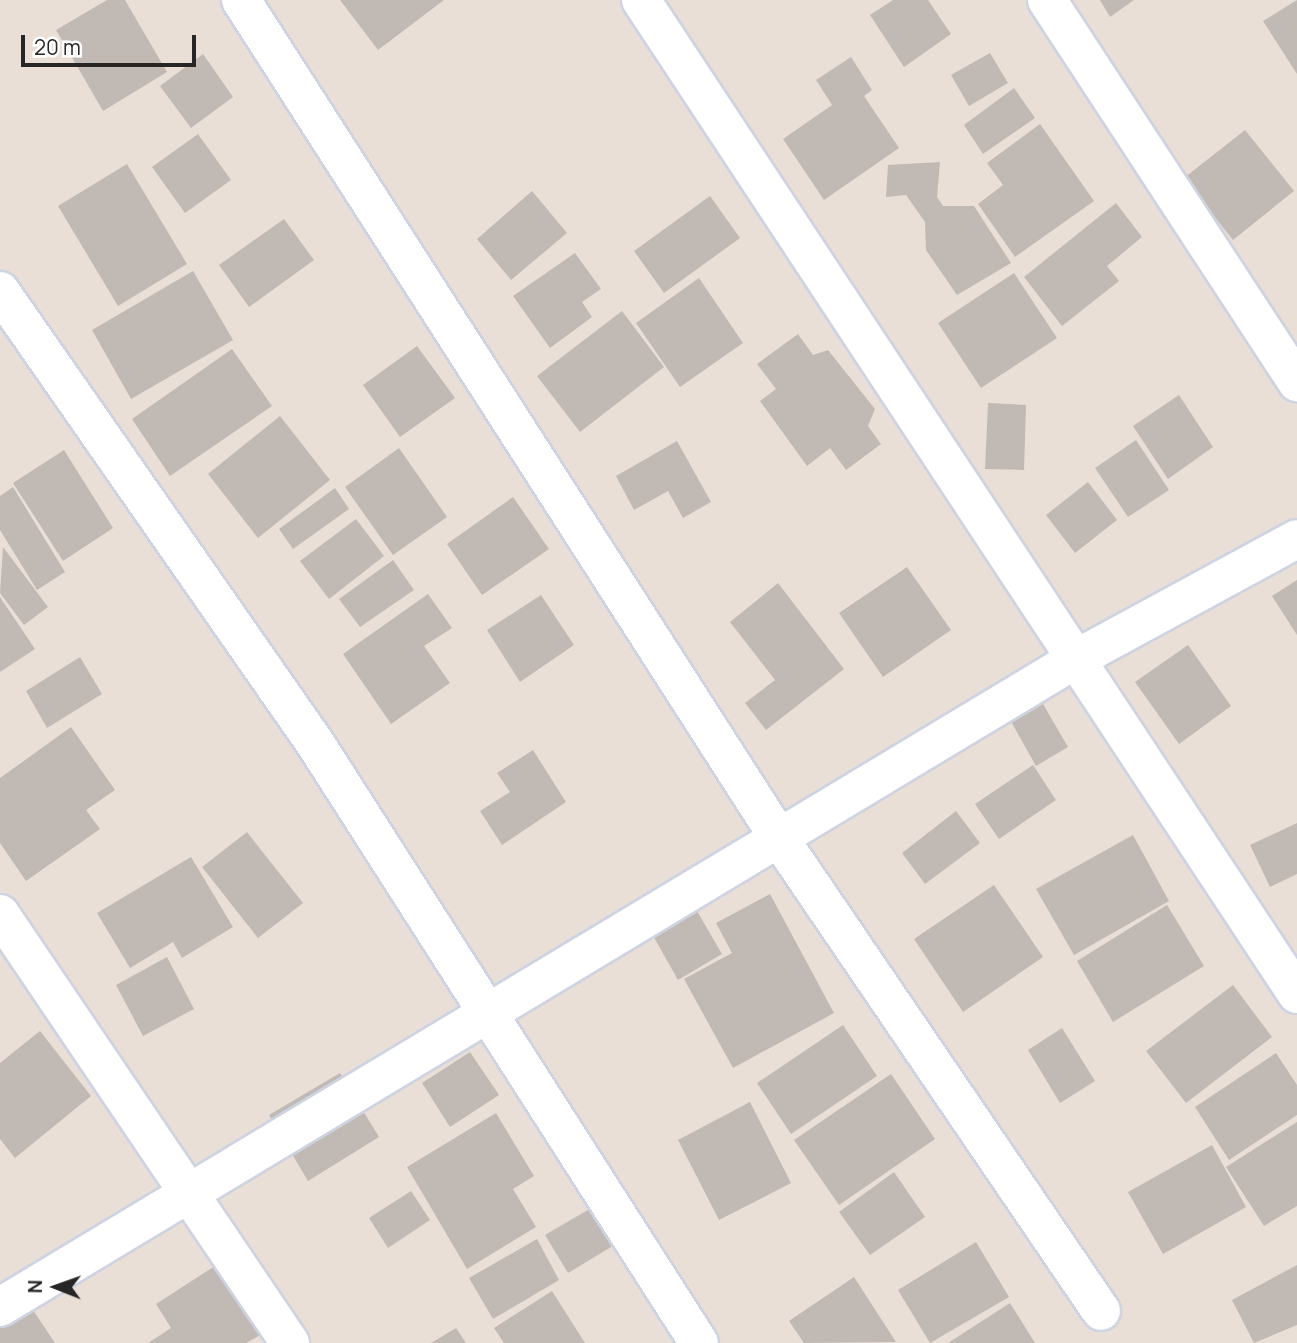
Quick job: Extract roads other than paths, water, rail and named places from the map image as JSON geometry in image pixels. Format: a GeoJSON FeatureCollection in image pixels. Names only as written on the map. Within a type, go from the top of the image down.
{"type":"FeatureCollection","features":[{"type":"Feature","properties":{"kind":"street"},"geometry":{"type":"LineString","coordinates":[[241,0],[779,838],[1101,1311]]}},
{"type":"Feature","properties":{"kind":"street"},"geometry":{"type":"LineString","coordinates":[[641,0],[1297,993]]}},
{"type":"Feature","properties":{"kind":"street"},"geometry":{"type":"LineString","coordinates":[[1048,0],[1297,382]]}},
{"type":"Feature","properties":{"kind":"street"},"geometry":{"type":"LineString","coordinates":[[0,291],[315,743],[699,1343]]}},
{"type":"Feature","properties":{"kind":"street"},"geometry":{"type":"LineString","coordinates":[[0,1307],[1076,659],[1297,539]]}},
{"type":"Feature","properties":{"kind":"street"},"geometry":{"type":"LineString","coordinates":[[0,914],[186,1195],[290,1343]]}}]}
